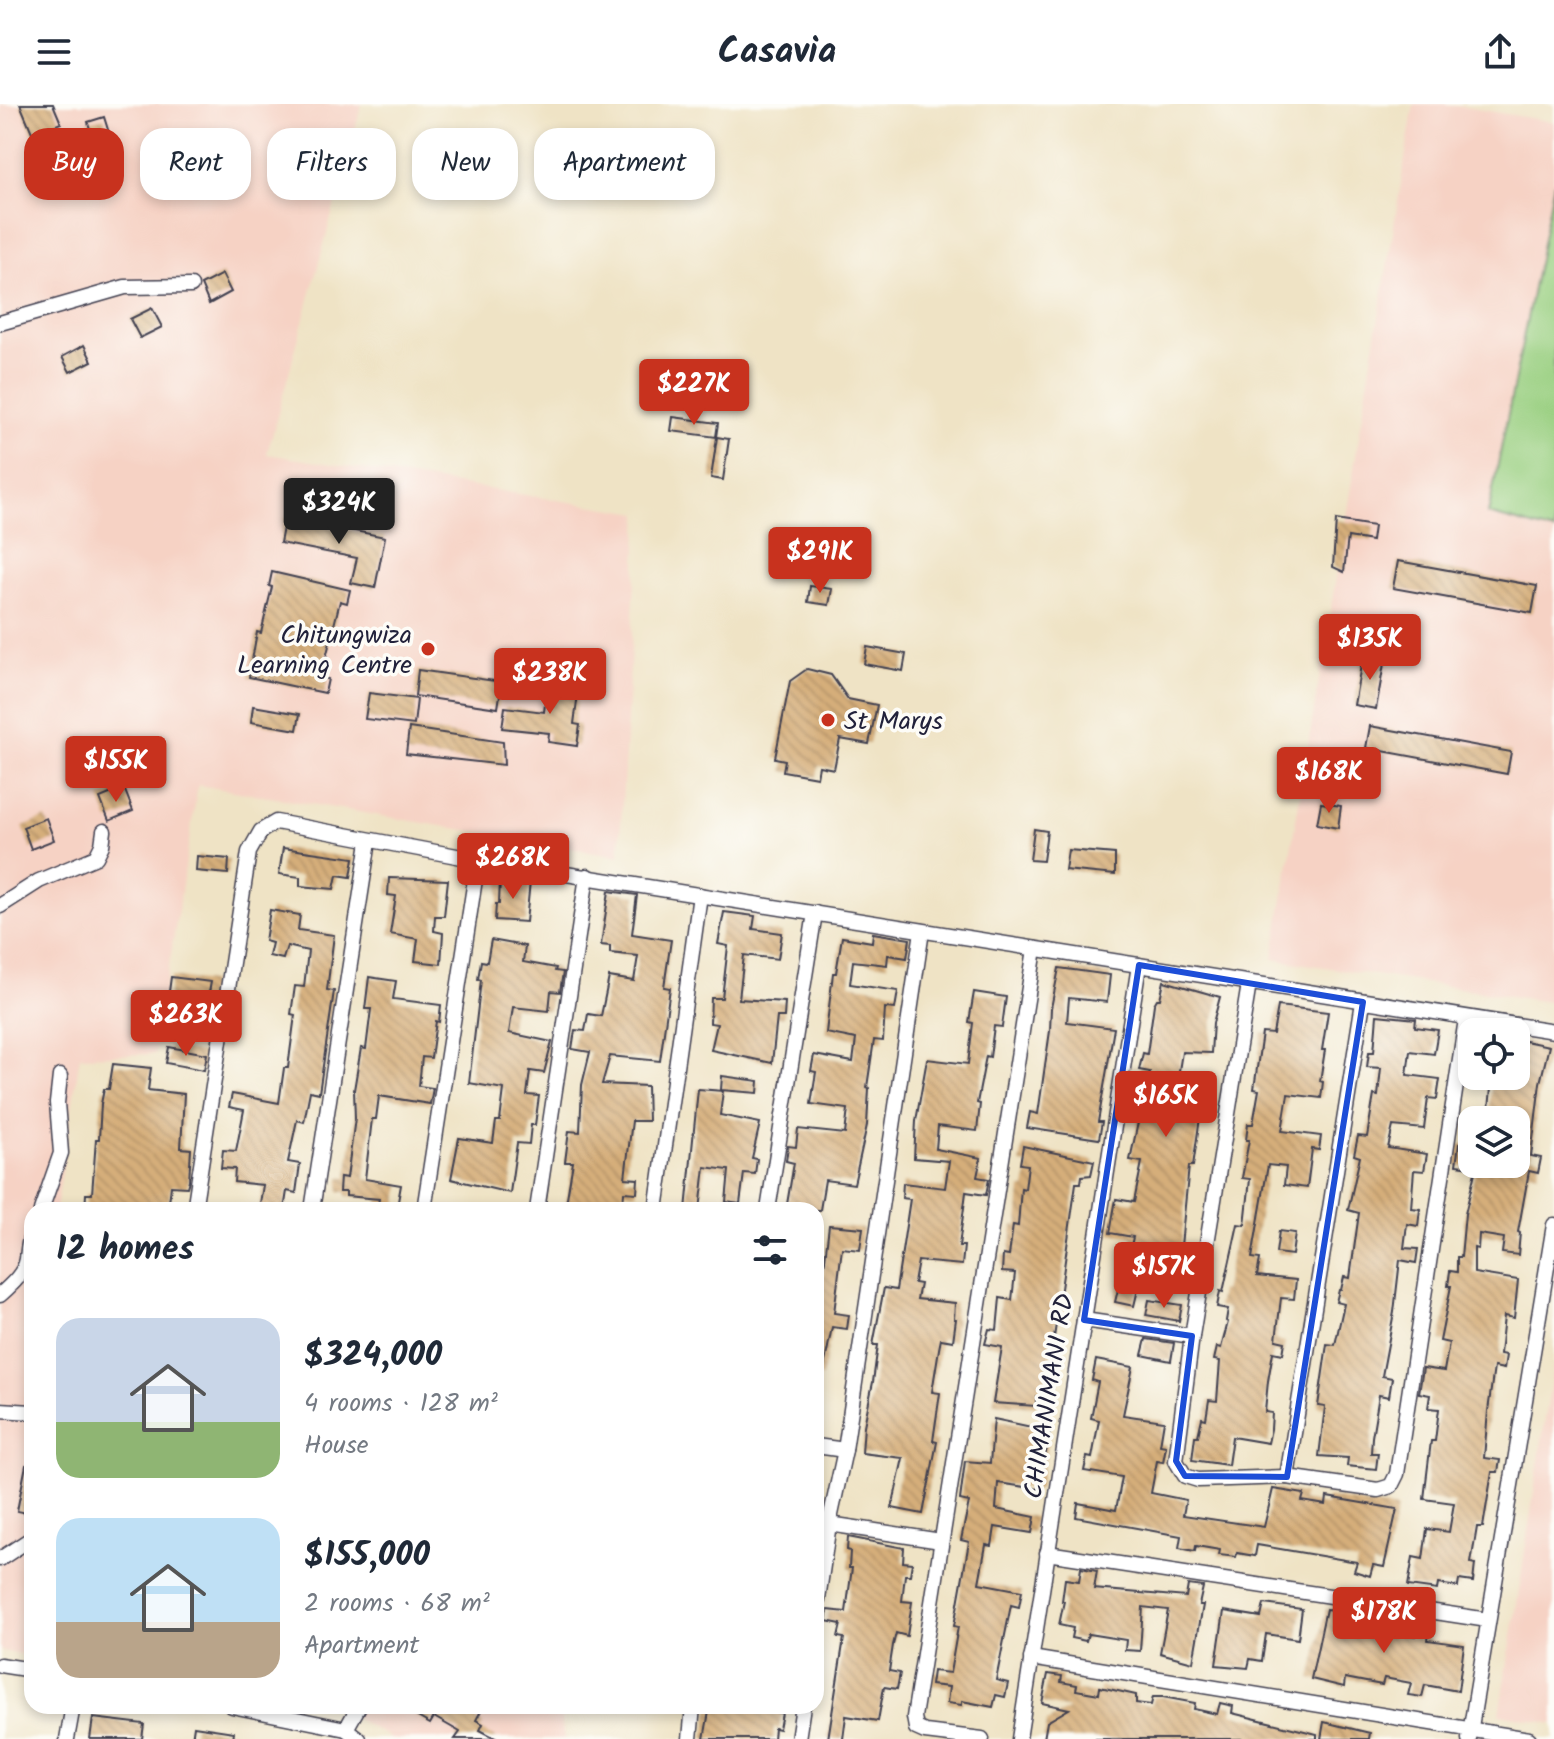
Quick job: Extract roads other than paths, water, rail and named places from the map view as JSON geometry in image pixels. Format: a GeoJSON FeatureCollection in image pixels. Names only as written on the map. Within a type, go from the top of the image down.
{"type":"FeatureCollection","features":[{"type":"Feature","properties":{"kind":"street"},"geometry":{"type":"LineString","coordinates":[[0,323],[125,287],[191,286]]}},
{"type":"Feature","properties":{"kind":"street"},"geometry":{"type":"LineString","coordinates":[[195,1202],[249,852],[261,831],[276,822],[478,860],[1460,1018]]}},
{"type":"Feature","properties":{"kind":"street"},"geometry":{"type":"LineString","coordinates":[[0,906],[39,881],[96,857],[104,831]]}},
{"type":"Feature","properties":{"kind":"street"},"geometry":{"type":"LineString","coordinates":[[313,1202],[369,841]]}},
{"type":"Feature","properties":{"kind":"street"},"geometry":{"type":"LineString","coordinates":[[425,1202],[478,860]]}},
{"type":"Feature","properties":{"kind":"street"},"geometry":{"type":"LineString","coordinates":[[538,1202],[587,876]]}},
{"type":"Feature","properties":{"kind":"street"},"geometry":{"type":"LineString","coordinates":[[657,1202],[700,895]]}},
{"type":"Feature","properties":{"kind":"street"},"geometry":{"type":"LineString","coordinates":[[769,1202],[815,913]]}},
{"type":"Feature","properties":{"kind":"street"},"geometry":{"type":"LineString","coordinates":[[824,1517],[845,1450],[922,931]]}},
{"type":"Feature","properties":{"kind":"street"},"geometry":{"type":"LineString","coordinates":[[982,1739],[925,1732],[916,1728],[914,1717],[1035,949]]}},
{"type":"Feature","properties":{"kind":"street","name":"CHIMANIMANI RD"},"geometry":{"type":"LineString","coordinates":[[1019,1739],[1139,965]]}},
{"type":"Feature","properties":{"kind":"street"},"geometry":{"type":"LineString","coordinates":[[1249,984],[1192,1336],[1176,1461],[1185,1476],[1198,1480],[1287,1477],[1378,1490],[1391,1486],[1397,1474],[1458,1072]]}},
{"type":"Feature","properties":{"kind":"street"},"geometry":{"type":"LineString","coordinates":[[1287,1477],[1363,1002]]}},
{"type":"Feature","properties":{"kind":"street"},"geometry":{"type":"LineString","coordinates":[[1530,1028],[1554,1031]]}},
{"type":"Feature","properties":{"kind":"street"},"geometry":{"type":"LineString","coordinates":[[44,1202],[61,1153],[57,1103],[60,1076]]}},
{"type":"Feature","properties":{"kind":"street"},"geometry":{"type":"LineString","coordinates":[[1469,1734],[1551,1260],[1554,1225]]}},
{"type":"Feature","properties":{"kind":"street"},"geometry":{"type":"LineString","coordinates":[[0,1295],[24,1267]]}},
{"type":"Feature","properties":{"kind":"street"},"geometry":{"type":"LineString","coordinates":[[1084,1320],[1192,1336]]}},
{"type":"Feature","properties":{"kind":"street"},"geometry":{"type":"LineString","coordinates":[[0,1410],[24,1412]]}},
{"type":"Feature","properties":{"kind":"street"},"geometry":{"type":"LineString","coordinates":[[824,1447],[845,1450]]}},
{"type":"Feature","properties":{"kind":"street"},"geometry":{"type":"LineString","coordinates":[[824,1523],[941,1541]]}},
{"type":"Feature","properties":{"kind":"street"},"geometry":{"type":"LineString","coordinates":[[0,1559],[24,1543]]}},
{"type":"Feature","properties":{"kind":"street"},"geometry":{"type":"LineString","coordinates":[[1047,1553],[1488,1620]]}},
{"type":"Feature","properties":{"kind":"street"},"geometry":{"type":"LineString","coordinates":[[1031,1658],[1469,1734],[1529,1739]]}},
{"type":"Feature","properties":{"kind":"street"},"geometry":{"type":"LineString","coordinates":[[0,1665],[24,1669]]}},
{"type":"Feature","properties":{"kind":"street"},"geometry":{"type":"LineString","coordinates":[[67,1739],[72,1714]]}},
{"type":"Feature","properties":{"kind":"street"},"geometry":{"type":"LineString","coordinates":[[272,1714],[346,1729],[359,1739]]}},
{"type":"Feature","properties":{"kind":"street"},"geometry":{"type":"LineString","coordinates":[[346,1729],[354,1714]]}},
{"type":"Feature","properties":{"kind":"street"},"geometry":{"type":"LineString","coordinates":[[690,1739],[692,1714]]}},
{"type":"Feature","properties":{"kind":"street"},"geometry":{"type":"LineString","coordinates":[[798,1739],[802,1714]]}},
{"type":"Feature","properties":{"kind":"place","name":"Chitungwiza Learning Centre"},"geometry":{"type":"Point","coordinates":[428,649]}},
{"type":"Feature","properties":{"kind":"place","name":"St Marys"},"geometry":{"type":"Point","coordinates":[828,720]}}]}
